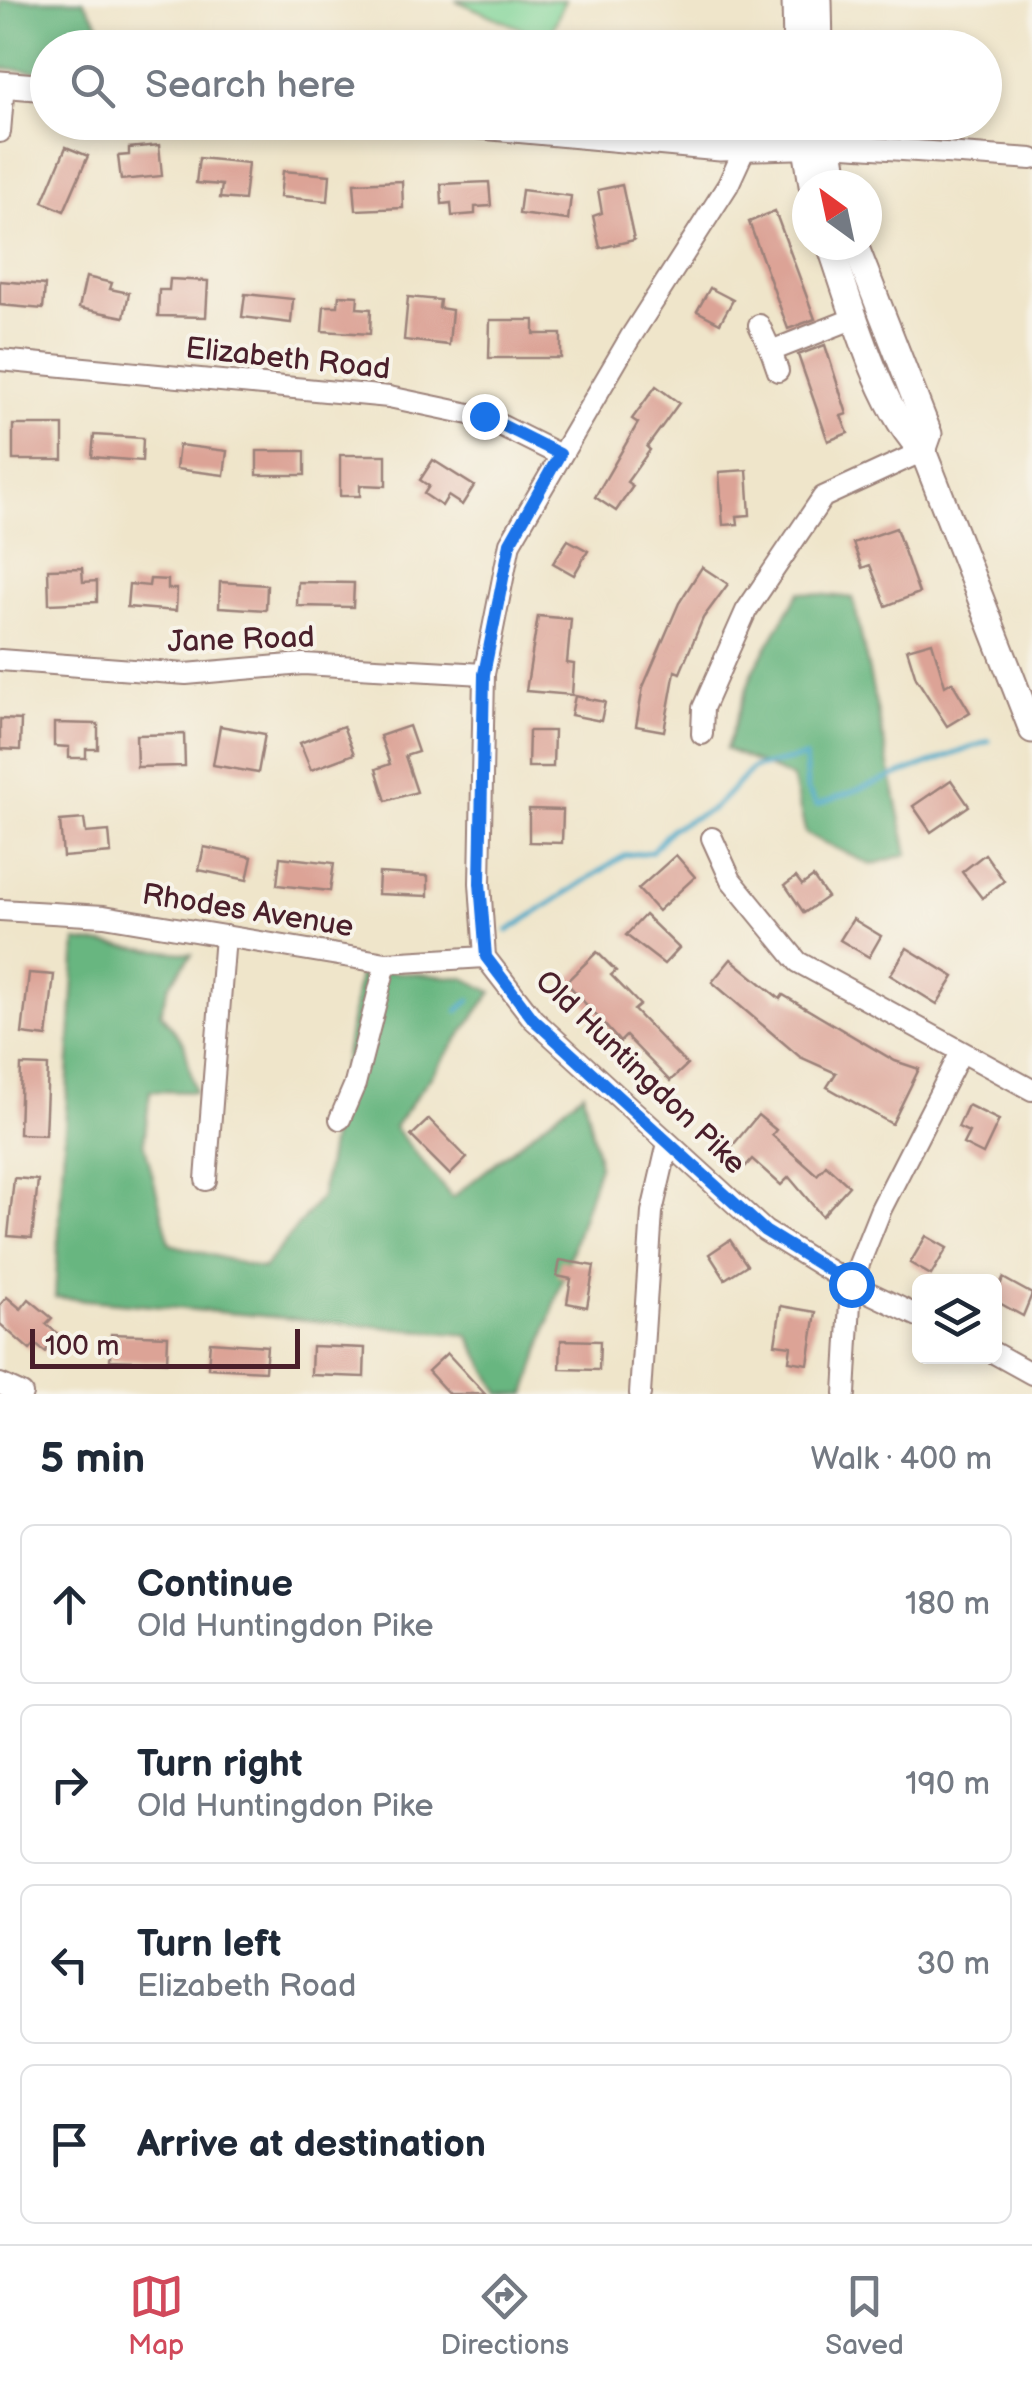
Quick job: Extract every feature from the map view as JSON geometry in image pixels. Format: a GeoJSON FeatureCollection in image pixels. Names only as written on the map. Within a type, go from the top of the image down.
{"type":"FeatureCollection","features":[{"type":"Feature","properties":{"kind":"main road"},"geometry":{"type":"LineString","coordinates":[[819,0],[820,30]]}},
{"type":"Feature","properties":{"kind":"main road"},"geometry":{"type":"LineString","coordinates":[[2,84],[30,86]]}},
{"type":"Feature","properties":{"kind":"main road"},"geometry":{"type":"LineString","coordinates":[[651,140],[746,148],[785,140]]}},
{"type":"Feature","properties":{"kind":"main road"},"geometry":{"type":"LineString","coordinates":[[813,170],[815,140]]}},
{"type":"Feature","properties":{"kind":"main road"},"geometry":{"type":"LineString","coordinates":[[817,140],[830,170]]}},
{"type":"Feature","properties":{"kind":"main road"},"geometry":{"type":"LineString","coordinates":[[835,260],[904,434],[923,450],[1032,730]]}},
{"type":"Feature","properties":{"kind":"main road"},"geometry":{"type":"LineString","coordinates":[[861,260],[929,434],[923,450]]}},
{"type":"Feature","properties":{"kind":"street"},"geometry":{"type":"LineString","coordinates":[[0,132],[2,84]]}},
{"type":"Feature","properties":{"kind":"street"},"geometry":{"type":"LineString","coordinates":[[486,957],[480,883],[484,674],[510,543],[560,454],[728,185],[749,140]]}},
{"type":"Feature","properties":{"kind":"street"},"geometry":{"type":"LineString","coordinates":[[867,140],[1032,159]]}},
{"type":"Feature","properties":{"kind":"street"},"geometry":{"type":"LineString","coordinates":[[759,325],[775,361],[855,318]]}},
{"type":"Feature","properties":{"kind":"street","name":"Elizabeth Road"},"geometry":{"type":"LineString","coordinates":[[0,360],[389,397],[484,416],[560,454]]}},
{"type":"Feature","properties":{"kind":"street"},"geometry":{"type":"LineString","coordinates":[[702,734],[703,708],[746,611],[823,497],[923,450]]}},
{"type":"Feature","properties":{"kind":"street","name":"Jane Road"},"geometry":{"type":"LineString","coordinates":[[0,660],[186,674],[303,664],[484,674]]}},
{"type":"Feature","properties":{"kind":"street"},"geometry":{"type":"LineString","coordinates":[[712,838],[731,880],[798,962],[1032,1090]]}},
{"type":"Feature","properties":{"kind":"street","name":"Rhodes Avenue"},"geometry":{"type":"LineString","coordinates":[[0,910],[104,916],[386,963],[486,957]]}},
{"type":"Feature","properties":{"kind":"street"},"geometry":{"type":"LineString","coordinates":[[206,1180],[225,936]]}},
{"type":"Feature","properties":{"kind":"street","name":"Old Huntingdon Pike"},"geometry":{"type":"LineString","coordinates":[[486,957],[533,1019],[765,1231],[851,1284],[912,1313]]}},
{"type":"Feature","properties":{"kind":"street"},"geometry":{"type":"LineString","coordinates":[[340,1119],[355,1084],[386,963]]}},
{"type":"Feature","properties":{"kind":"street"},"geometry":{"type":"LineString","coordinates":[[845,1394],[851,1284],[881,1209],[960,1054]]}},
{"type":"Feature","properties":{"kind":"street"},"geometry":{"type":"LineString","coordinates":[[640,1394],[652,1212],[668,1142]]}},
{"type":"Feature","properties":{"kind":"street"},"geometry":{"type":"LineString","coordinates":[[1002,1357],[1032,1374]]}},
{"type":"Feature","properties":{"kind":"street"},"geometry":{"type":"LineString","coordinates":[[0,1384],[22,1394]]}},
{"type":"Feature","properties":{"kind":"green space"},"geometry":{"type":"Polygon","coordinates":[[[0,0],[83,0],[103,30],[30,30],[30,71],[0,68],[0,0]]]}},
{"type":"Feature","properties":{"kind":"green space"},"geometry":{"type":"Polygon","coordinates":[[[455,0],[565,0],[552,30],[525,30],[455,0]]]}},
{"type":"Feature","properties":{"kind":"green space"},"geometry":{"type":"Polygon","coordinates":[[[799,592],[853,598],[908,854],[871,865],[806,834],[792,778],[726,749],[753,671],[799,592]]]}},
{"type":"Feature","properties":{"kind":"green space"},"geometry":{"type":"Polygon","coordinates":[[[76,941],[192,954],[169,985],[160,1012],[184,1043],[195,1092],[150,1091],[144,1142],[170,1244],[263,1269],[321,1197],[360,969],[464,978],[492,992],[394,1127],[452,1198],[583,1092],[599,1165],[526,1394],[500,1394],[468,1335],[55,1297],[76,941]]]}},
{"type":"Feature","properties":{"kind":"building"},"geometry":{"type":"Polygon","coordinates":[[[159,145],[162,176],[121,180],[118,156],[129,155],[129,148],[159,145]]]}},
{"type":"Feature","properties":{"kind":"building"},"geometry":{"type":"Polygon","coordinates":[[[66,147],[88,156],[64,211],[43,202],[66,147]]]}},
{"type":"Feature","properties":{"kind":"building"},"geometry":{"type":"Polygon","coordinates":[[[199,158],[248,163],[244,200],[220,198],[222,185],[196,183],[199,158]]]}},
{"type":"Feature","properties":{"kind":"building"},"geometry":{"type":"Polygon","coordinates":[[[283,171],[330,175],[328,201],[280,197],[283,171]]]}},
{"type":"Feature","properties":{"kind":"building"},"geometry":{"type":"Polygon","coordinates":[[[402,181],[403,208],[356,210],[354,183],[402,181]]]}},
{"type":"Feature","properties":{"kind":"building"},"geometry":{"type":"Polygon","coordinates":[[[489,182],[491,206],[475,207],[475,214],[452,216],[451,203],[442,204],[441,184],[489,182]]]}},
{"type":"Feature","properties":{"kind":"building"},"geometry":{"type":"Polygon","coordinates":[[[622,185],[634,240],[600,248],[593,216],[602,213],[598,190],[622,185]]]}},
{"type":"Feature","properties":{"kind":"building"},"geometry":{"type":"Polygon","coordinates":[[[522,190],[571,196],[568,220],[519,214],[522,190]]]}},
{"type":"Feature","properties":{"kind":"building"},"geometry":{"type":"Polygon","coordinates":[[[775,211],[815,319],[788,329],[749,222],[775,211]]]}},
{"type":"Feature","properties":{"kind":"building"},"geometry":{"type":"Polygon","coordinates":[[[86,277],[112,283],[110,289],[129,293],[124,317],[79,308],[86,277]]]}},
{"type":"Feature","properties":{"kind":"building"},"geometry":{"type":"Polygon","coordinates":[[[170,279],[208,281],[206,317],[158,316],[159,290],[169,290],[170,279]]]}},
{"type":"Feature","properties":{"kind":"building"},"geometry":{"type":"Polygon","coordinates":[[[0,281],[45,285],[43,309],[0,305],[0,281]]]}},
{"type":"Feature","properties":{"kind":"building"},"geometry":{"type":"Polygon","coordinates":[[[710,288],[733,300],[720,323],[697,311],[710,288]]]}},
{"type":"Feature","properties":{"kind":"building"},"geometry":{"type":"Polygon","coordinates":[[[245,294],[293,299],[291,323],[242,317],[245,294]]]}},
{"type":"Feature","properties":{"kind":"building"},"geometry":{"type":"Polygon","coordinates":[[[339,295],[358,296],[357,308],[371,309],[370,334],[322,331],[324,306],[338,306],[339,295]]]}},
{"type":"Feature","properties":{"kind":"building"},"geometry":{"type":"Polygon","coordinates":[[[408,297],[440,300],[439,308],[452,310],[449,345],[404,340],[408,297]]]}},
{"type":"Feature","properties":{"kind":"building"},"geometry":{"type":"Polygon","coordinates":[[[490,320],[534,320],[534,334],[561,334],[561,358],[489,358],[490,320]]]}},
{"type":"Feature","properties":{"kind":"building"},"geometry":{"type":"Polygon","coordinates":[[[825,345],[847,414],[841,416],[848,433],[828,441],[798,355],[825,345]]]}},
{"type":"Feature","properties":{"kind":"building"},"geometry":{"type":"Polygon","coordinates":[[[656,386],[679,403],[647,447],[650,450],[627,482],[633,486],[616,511],[595,497],[638,423],[632,419],[656,386]]]}},
{"type":"Feature","properties":{"kind":"building"},"geometry":{"type":"Polygon","coordinates":[[[13,425],[63,425],[63,460],[13,460],[13,425]]]}},
{"type":"Feature","properties":{"kind":"building"},"geometry":{"type":"Polygon","coordinates":[[[94,435],[143,438],[142,461],[92,457],[94,435]]]}},
{"type":"Feature","properties":{"kind":"building"},"geometry":{"type":"Polygon","coordinates":[[[179,445],[227,451],[224,475],[176,469],[179,445]]]}},
{"type":"Feature","properties":{"kind":"building"},"geometry":{"type":"Polygon","coordinates":[[[257,451],[305,451],[305,475],[257,475],[257,451]]]}},
{"type":"Feature","properties":{"kind":"building"},"geometry":{"type":"Polygon","coordinates":[[[340,455],[386,455],[386,486],[360,485],[360,496],[340,496],[340,455]]]}},
{"type":"Feature","properties":{"kind":"building"},"geometry":{"type":"Polygon","coordinates":[[[433,460],[474,486],[462,505],[448,496],[442,506],[424,494],[429,486],[420,480],[433,460]]]}},
{"type":"Feature","properties":{"kind":"building"},"geometry":{"type":"Polygon","coordinates":[[[747,470],[750,515],[737,516],[738,524],[723,525],[719,472],[747,470]]]}},
{"type":"Feature","properties":{"kind":"building"},"geometry":{"type":"Polygon","coordinates":[[[896,528],[919,593],[886,606],[870,565],[862,568],[853,543],[896,528]]]}},
{"type":"Feature","properties":{"kind":"building"},"geometry":{"type":"Polygon","coordinates":[[[568,540],[588,551],[574,575],[553,563],[568,540]]]}},
{"type":"Feature","properties":{"kind":"building"},"geometry":{"type":"Polygon","coordinates":[[[702,567],[728,584],[703,618],[680,673],[675,671],[664,731],[636,726],[643,687],[679,603],[702,567]]]}},
{"type":"Feature","properties":{"kind":"building"},"geometry":{"type":"Polygon","coordinates":[[[82,568],[83,582],[97,581],[97,602],[49,604],[48,569],[82,568]]]}},
{"type":"Feature","properties":{"kind":"building"},"geometry":{"type":"Polygon","coordinates":[[[150,579],[168,580],[168,589],[177,589],[176,611],[127,607],[129,584],[149,586],[150,579]]]}},
{"type":"Feature","properties":{"kind":"building"},"geometry":{"type":"Polygon","coordinates":[[[220,582],[267,585],[266,610],[219,607],[220,582]]]}},
{"type":"Feature","properties":{"kind":"building"},"geometry":{"type":"Polygon","coordinates":[[[298,582],[354,583],[353,607],[297,606],[298,582]]]}},
{"type":"Feature","properties":{"kind":"building"},"geometry":{"type":"Polygon","coordinates":[[[538,616],[571,619],[567,663],[574,664],[572,695],[526,691],[538,616]]]}},
{"type":"Feature","properties":{"kind":"building"},"geometry":{"type":"Polygon","coordinates":[[[932,642],[945,686],[952,682],[970,712],[947,726],[916,678],[907,649],[932,642]]]}},
{"type":"Feature","properties":{"kind":"building"},"geometry":{"type":"Polygon","coordinates":[[[575,696],[605,702],[601,721],[571,715],[575,696]]]}},
{"type":"Feature","properties":{"kind":"building"},"geometry":{"type":"Polygon","coordinates":[[[0,719],[21,720],[20,750],[0,749],[0,719]]]}},
{"type":"Feature","properties":{"kind":"building"},"geometry":{"type":"Polygon","coordinates":[[[54,723],[98,724],[98,749],[86,749],[86,758],[69,758],[69,747],[54,746],[54,723]]]}},
{"type":"Feature","properties":{"kind":"building"},"geometry":{"type":"Polygon","coordinates":[[[220,726],[265,734],[258,773],[213,765],[220,726]]]}},
{"type":"Feature","properties":{"kind":"building"},"geometry":{"type":"Polygon","coordinates":[[[343,726],[354,754],[311,770],[300,743],[343,726]]]}},
{"type":"Feature","properties":{"kind":"building"},"geometry":{"type":"Polygon","coordinates":[[[409,726],[418,752],[405,756],[417,792],[386,801],[376,769],[390,764],[380,736],[409,726]]]}},
{"type":"Feature","properties":{"kind":"building"},"geometry":{"type":"Polygon","coordinates":[[[529,731],[554,731],[553,767],[528,767],[529,731]]]}},
{"type":"Feature","properties":{"kind":"building"},"geometry":{"type":"Polygon","coordinates":[[[184,734],[185,766],[137,767],[136,735],[184,734]]]}},
{"type":"Feature","properties":{"kind":"building"},"geometry":{"type":"Polygon","coordinates":[[[951,780],[969,806],[931,832],[913,806],[951,780]]]}},
{"type":"Feature","properties":{"kind":"building"},"geometry":{"type":"Polygon","coordinates":[[[529,809],[563,810],[562,843],[529,842],[529,809]]]}},
{"type":"Feature","properties":{"kind":"building"},"geometry":{"type":"Polygon","coordinates":[[[84,819],[86,833],[109,831],[111,853],[63,857],[60,821],[84,819]]]}},
{"type":"Feature","properties":{"kind":"building"},"geometry":{"type":"Polygon","coordinates":[[[204,847],[252,857],[247,880],[199,870],[204,847]]]}},
{"type":"Feature","properties":{"kind":"building"},"geometry":{"type":"Polygon","coordinates":[[[985,854],[1004,881],[982,898],[962,872],[985,854]]]}},
{"type":"Feature","properties":{"kind":"building"},"geometry":{"type":"Polygon","coordinates":[[[676,855],[695,877],[658,911],[638,889],[676,855]]]}},
{"type":"Feature","properties":{"kind":"building"},"geometry":{"type":"Polygon","coordinates":[[[280,857],[334,863],[330,891],[277,885],[280,857]]]}},
{"type":"Feature","properties":{"kind":"building"},"geometry":{"type":"Polygon","coordinates":[[[379,873],[428,876],[428,896],[378,894],[379,873]]]}},
{"type":"Feature","properties":{"kind":"building"},"geometry":{"type":"Polygon","coordinates":[[[796,877],[802,885],[813,877],[827,897],[804,913],[785,885],[796,877]]]}},
{"type":"Feature","properties":{"kind":"building"},"geometry":{"type":"Polygon","coordinates":[[[645,915],[679,948],[664,964],[626,935],[645,915]]]}},
{"type":"Feature","properties":{"kind":"building"},"geometry":{"type":"Polygon","coordinates":[[[853,919],[881,936],[869,957],[840,940],[853,919]]]}},
{"type":"Feature","properties":{"kind":"building"},"geometry":{"type":"Polygon","coordinates":[[[907,948],[954,977],[937,1004],[890,975],[907,948]]]}},
{"type":"Feature","properties":{"kind":"building"},"geometry":{"type":"Polygon","coordinates":[[[597,952],[616,971],[611,975],[640,1005],[634,1010],[687,1065],[670,1081],[626,1036],[620,1042],[566,982],[597,952]]]}},
{"type":"Feature","properties":{"kind":"building"},"geometry":{"type":"Polygon","coordinates":[[[731,959],[780,999],[783,995],[895,1061],[919,1069],[892,1124],[827,1087],[836,1073],[800,1057],[712,982],[731,959]]]}},
{"type":"Feature","properties":{"kind":"building"},"geometry":{"type":"Polygon","coordinates":[[[29,973],[54,975],[47,1037],[22,1034],[29,973]]]}},
{"type":"Feature","properties":{"kind":"building"},"geometry":{"type":"Polygon","coordinates":[[[21,1065],[48,1066],[45,1135],[19,1134],[21,1065]]]}},
{"type":"Feature","properties":{"kind":"building"},"geometry":{"type":"Polygon","coordinates":[[[968,1105],[999,1120],[983,1154],[963,1144],[969,1132],[958,1127],[968,1105]]]}},
{"type":"Feature","properties":{"kind":"building"},"geometry":{"type":"Polygon","coordinates":[[[758,1115],[776,1130],[772,1135],[817,1175],[826,1165],[849,1186],[822,1216],[789,1177],[781,1185],[752,1159],[746,1166],[728,1151],[758,1115]]]}},
{"type":"Feature","properties":{"kind":"building"},"geometry":{"type":"Polygon","coordinates":[[[429,1119],[467,1158],[450,1175],[411,1136],[429,1119]]]}},
{"type":"Feature","properties":{"kind":"building"},"geometry":{"type":"Polygon","coordinates":[[[14,1178],[38,1180],[32,1238],[8,1236],[14,1178]]]}},
{"type":"Feature","properties":{"kind":"building"},"geometry":{"type":"Polygon","coordinates":[[[926,1236],[947,1248],[932,1274],[910,1263],[926,1236]]]}},
{"type":"Feature","properties":{"kind":"building"},"geometry":{"type":"Polygon","coordinates":[[[730,1240],[747,1265],[725,1279],[709,1254],[730,1240]]]}},
{"type":"Feature","properties":{"kind":"building"},"geometry":{"type":"Polygon","coordinates":[[[560,1260],[594,1266],[587,1307],[567,1303],[571,1279],[557,1276],[560,1260]]]}},
{"type":"Feature","properties":{"kind":"building"},"geometry":{"type":"Polygon","coordinates":[[[1002,1280],[1032,1294],[1023,1316],[1002,1304],[1002,1280]]]}},
{"type":"Feature","properties":{"kind":"building"},"geometry":{"type":"Polygon","coordinates":[[[7,1297],[21,1309],[29,1299],[52,1318],[46,1324],[59,1335],[45,1352],[35,1344],[30,1350],[0,1324],[0,1305],[7,1297]]]}},
{"type":"Feature","properties":{"kind":"building"},"geometry":{"type":"Polygon","coordinates":[[[781,1306],[816,1312],[808,1364],[789,1361],[791,1346],[775,1344],[781,1306]]]}},
{"type":"Feature","properties":{"kind":"building"},"geometry":{"type":"Polygon","coordinates":[[[111,1334],[168,1336],[167,1362],[110,1360],[111,1334]]]}},
{"type":"Feature","properties":{"kind":"building"},"geometry":{"type":"Polygon","coordinates":[[[561,1340],[600,1341],[599,1370],[560,1369],[561,1340]]]}},
{"type":"Feature","properties":{"kind":"building"},"geometry":{"type":"Polygon","coordinates":[[[210,1342],[267,1346],[265,1371],[208,1368],[210,1342]]]}},
{"type":"Feature","properties":{"kind":"building"},"geometry":{"type":"Polygon","coordinates":[[[312,1346],[365,1348],[364,1377],[311,1375],[312,1346]]]}},
{"type":"Feature","properties":{"kind":"building"},"geometry":{"type":"Polygon","coordinates":[[[447,1353],[485,1394],[449,1394],[428,1371],[447,1353]]]}},
{"type":"Feature","properties":{"kind":"waterway"},"geometry":{"type":"LineString","coordinates":[[508,931],[625,855],[651,852],[672,828],[713,809],[753,768],[805,757],[807,790],[817,805],[989,741]]}},
{"type":"Feature","properties":{"kind":"waterway"},"geometry":{"type":"LineString","coordinates":[[458,1011],[470,1000]]}},
{"type":"Feature","properties":{"kind":"route"},"geometry":{"type":"LineString","coordinates":[[484,416],[560,454],[510,543],[484,674],[480,883],[486,957],[533,1019],[765,1231],[851,1284]]}}]}
